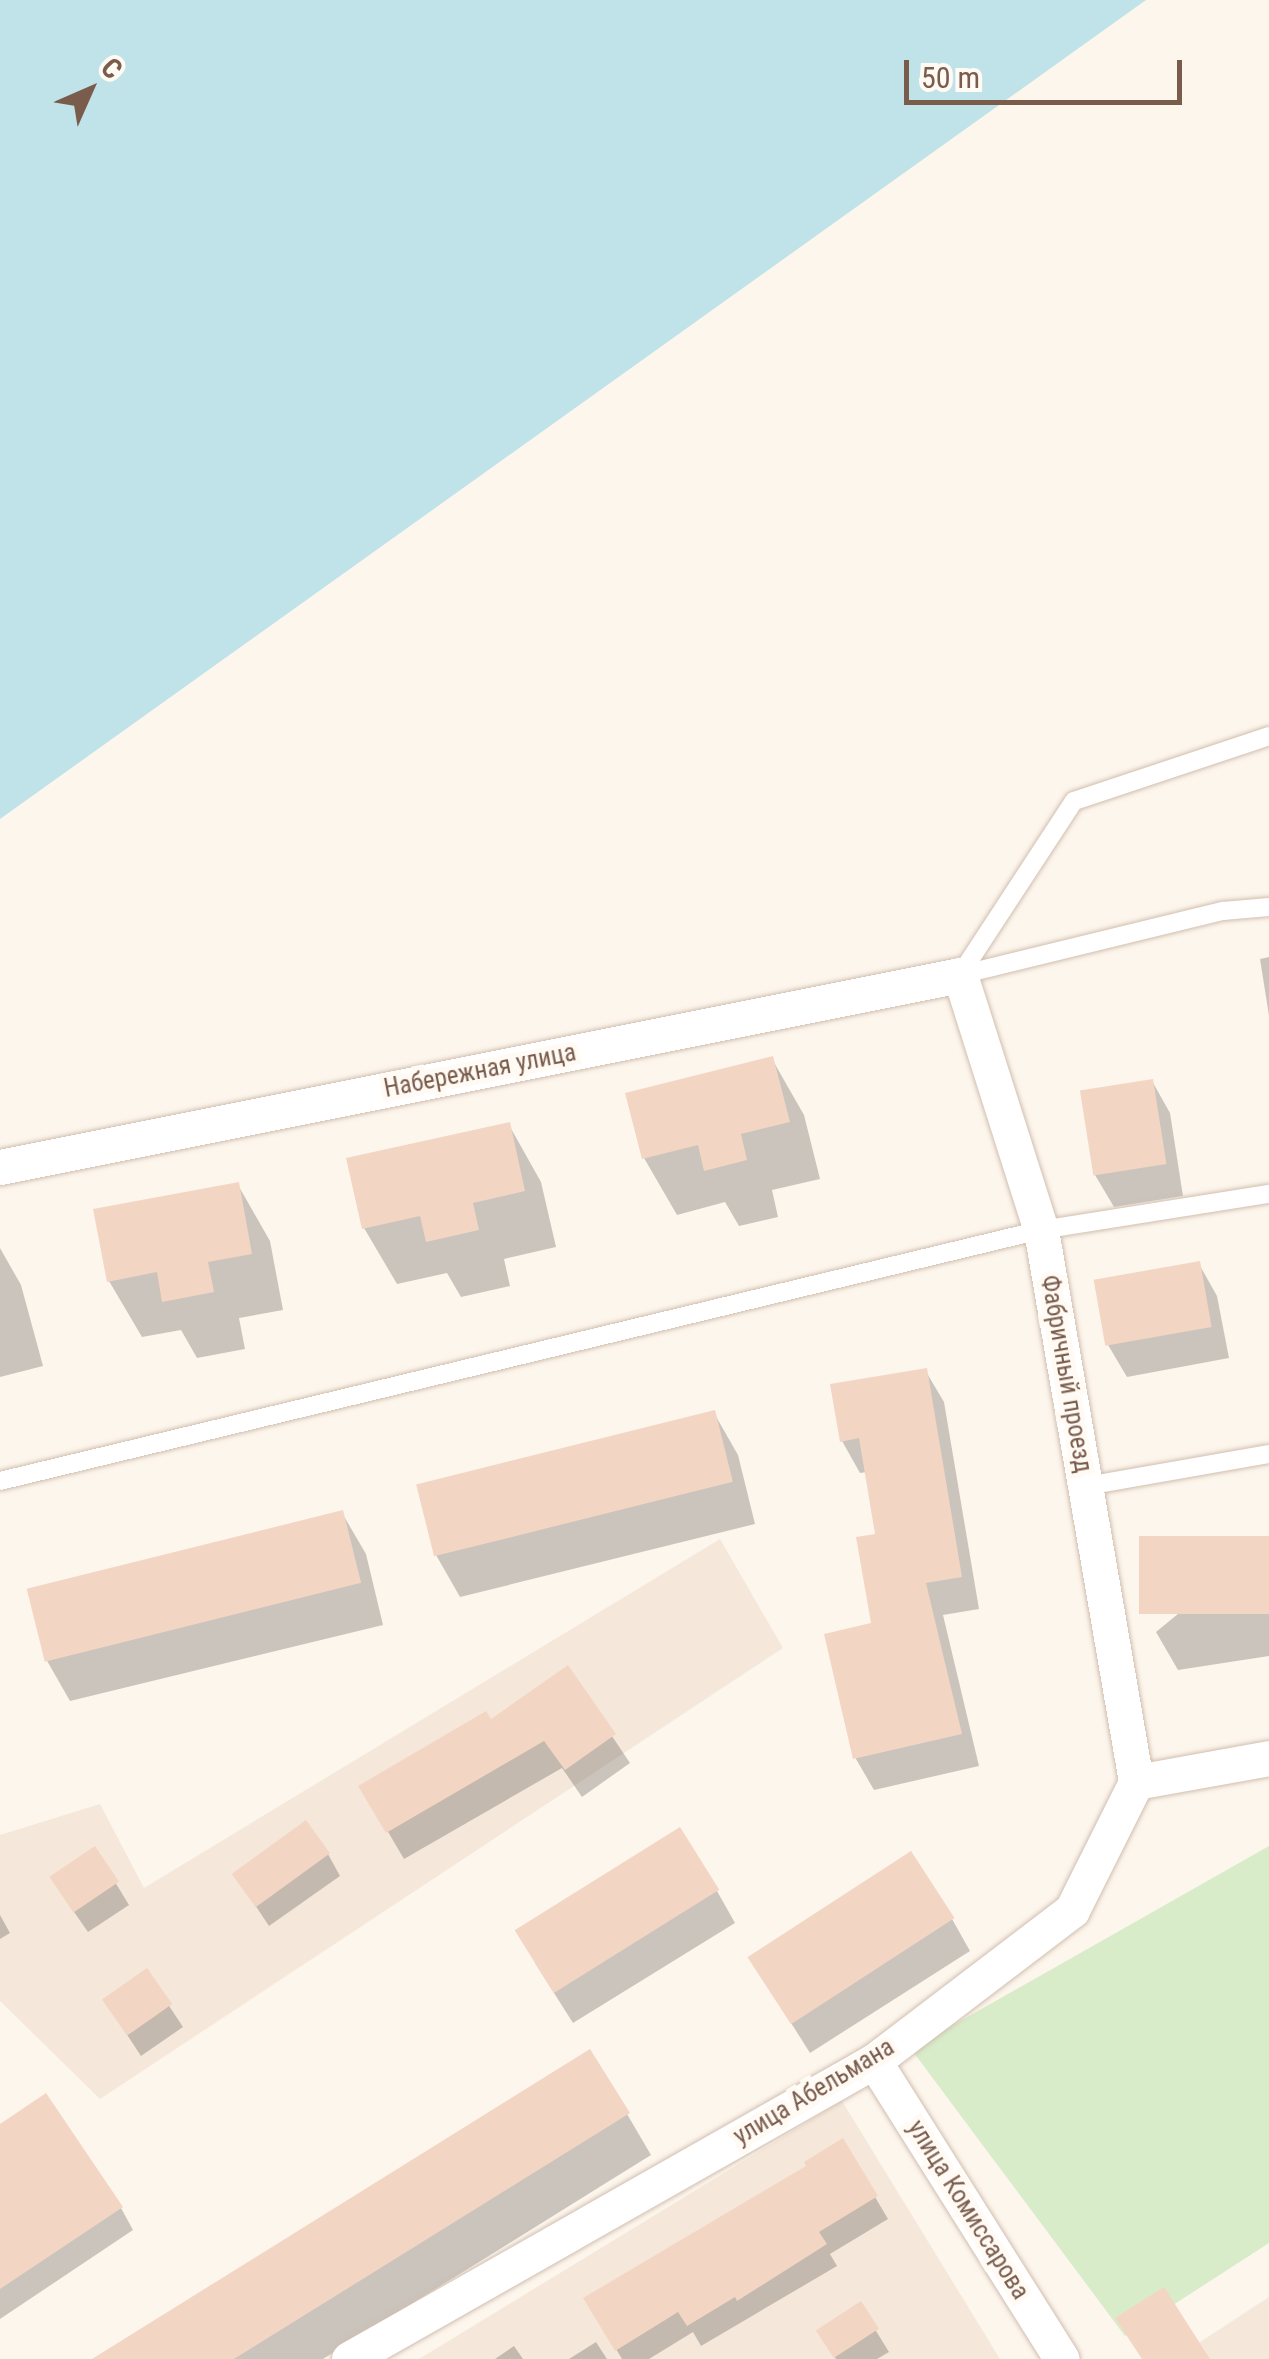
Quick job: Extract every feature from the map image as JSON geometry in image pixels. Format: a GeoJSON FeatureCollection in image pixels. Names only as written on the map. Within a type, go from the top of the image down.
{"type":"FeatureCollection","features":[{"type":"Feature","properties":{"kind":"street","name":"Набережная улица"},"geometry":{"type":"LineString","coordinates":[[0,1167],[960,975]]}},
{"type":"Feature","properties":{"kind":"street","name":"Фабричный проезд"},"geometry":{"type":"LineString","coordinates":[[960,975],[1041,1230],[1136,1782]]}},
{"type":"Feature","properties":{"kind":"street"},"geometry":{"type":"LineString","coordinates":[[1136,1782],[1269,1758]]}},
{"type":"Feature","properties":{"kind":"street","name":"улица Абельмана"},"geometry":{"type":"LineString","coordinates":[[370,2354],[874,2061],[1072,1910],[1136,1782]]}},
{"type":"Feature","properties":{"kind":"street","name":"улица Комиссарова"},"geometry":{"type":"LineString","coordinates":[[874,2061],[1062,2359]]}},
{"type":"Feature","properties":{"kind":"lane"},"geometry":{"type":"LineString","coordinates":[[960,975],[1074,802],[1269,736]]}},
{"type":"Feature","properties":{"kind":"lane"},"geometry":{"type":"LineString","coordinates":[[960,975],[1222,912],[1269,906]]}},
{"type":"Feature","properties":{"kind":"lane"},"geometry":{"type":"LineString","coordinates":[[0,1482],[1041,1230],[1269,1194]]}},
{"type":"Feature","properties":{"kind":"lane"},"geometry":{"type":"LineString","coordinates":[[1086,1486],[1269,1454]]}},
{"type":"Feature","properties":{"kind":"shaded area"},"geometry":{"type":"Polygon","coordinates":[[[720,1539],[783,1648],[100,2099],[0,2001],[0,1835],[100,1804],[144,1888],[720,1539]]]}},
{"type":"Feature","properties":{"kind":"shaded area"},"geometry":{"type":"Polygon","coordinates":[[[842,2101],[1000,2359],[419,2359],[842,2101]]]}},
{"type":"Feature","properties":{"kind":"shaded area"},"geometry":{"type":"Polygon","coordinates":[[[1269,2297],[1269,2359],[1174,2359],[1269,2297]]]}},
{"type":"Feature","properties":{"kind":"green space"},"geometry":{"type":"Polygon","coordinates":[[[1269,1846],[1269,2243],[1125,2336],[911,2049],[1269,1846]]]}},
{"type":"Feature","properties":{"kind":"water"},"geometry":{"type":"Polygon","coordinates":[[[0,0],[1146,0],[0,819],[0,0]]]}},
{"type":"Feature","properties":{"kind":"building"},"geometry":{"type":"Polygon","coordinates":[[[773,1056],[790,1122],[741,1134],[747,1160],[704,1171],[698,1145],[642,1159],[625,1093],[773,1056]]]}},
{"type":"Feature","properties":{"kind":"building"},"geometry":{"type":"Polygon","coordinates":[[[1153,1079],[1166,1164],[1093,1176],[1080,1091],[1153,1079]]]}},
{"type":"Feature","properties":{"kind":"building"},"geometry":{"type":"Polygon","coordinates":[[[510,1122],[525,1191],[473,1203],[479,1230],[426,1242],[420,1216],[362,1229],[346,1158],[510,1122]]]}},
{"type":"Feature","properties":{"kind":"building"},"geometry":{"type":"Polygon","coordinates":[[[239,1182],[252,1254],[208,1262],[214,1292],[162,1302],[157,1272],[107,1282],[93,1209],[239,1182]]]}},
{"type":"Feature","properties":{"kind":"building"},"geometry":{"type":"Polygon","coordinates":[[[1200,1261],[1212,1327],[1105,1346],[1094,1280],[1200,1261]]]}},
{"type":"Feature","properties":{"kind":"building"},"geometry":{"type":"Polygon","coordinates":[[[927,1368],[962,1577],[926,1583],[962,1734],[853,1759],[824,1634],[871,1623],[856,1537],[875,1534],[859,1438],[840,1442],[830,1384],[927,1368]]]}},
{"type":"Feature","properties":{"kind":"building"},"geometry":{"type":"Polygon","coordinates":[[[715,1410],[733,1482],[434,1556],[416,1485],[715,1410]]]}},
{"type":"Feature","properties":{"kind":"building"},"geometry":{"type":"Polygon","coordinates":[[[343,1510],[361,1583],[45,1662],[27,1589],[343,1510]]]}},
{"type":"Feature","properties":{"kind":"building"},"geometry":{"type":"Polygon","coordinates":[[[1139,1536],[1269,1536],[1269,1614],[1139,1614],[1139,1536]]]}},
{"type":"Feature","properties":{"kind":"building"},"geometry":{"type":"Polygon","coordinates":[[[568,1665],[616,1734],[565,1770],[544,1741],[386,1833],[358,1786],[486,1711],[491,1719],[568,1665]]]}},
{"type":"Feature","properties":{"kind":"building"},"geometry":{"type":"Polygon","coordinates":[[[306,1820],[330,1853],[256,1907],[232,1874],[306,1820]]]}},
{"type":"Feature","properties":{"kind":"building"},"geometry":{"type":"Polygon","coordinates":[[[680,1827],[719,1890],[554,1993],[515,1930],[680,1827]]]}},
{"type":"Feature","properties":{"kind":"building"},"geometry":{"type":"Polygon","coordinates":[[[95,1846],[119,1882],[73,1912],[49,1877],[95,1846]]]}},
{"type":"Feature","properties":{"kind":"building"},"geometry":{"type":"Polygon","coordinates":[[[911,1851],[955,1918],[791,2024],[747,1957],[911,1851]]]}},
{"type":"Feature","properties":{"kind":"building"},"geometry":{"type":"Polygon","coordinates":[[[147,1968],[172,2004],[127,2036],[102,2000],[147,1968]]]}},
{"type":"Feature","properties":{"kind":"building"},"geometry":{"type":"Polygon","coordinates":[[[590,2049],[630,2113],[234,2359],[92,2359],[590,2049]]]}},
{"type":"Feature","properties":{"kind":"building"},"geometry":{"type":"Polygon","coordinates":[[[46,2093],[123,2207],[0,2289],[0,2124],[46,2093]]]}},
{"type":"Feature","properties":{"kind":"building"},"geometry":{"type":"Polygon","coordinates":[[[843,2138],[878,2196],[819,2232],[827,2244],[737,2301],[735,2297],[687,2326],[678,2312],[615,2351],[583,2298],[806,2166],[804,2162],[843,2138]]]}},
{"type":"Feature","properties":{"kind":"building"},"geometry":{"type":"Polygon","coordinates":[[[1164,2287],[1210,2359],[1142,2359],[1115,2318],[1164,2287]]]}},
{"type":"Feature","properties":{"kind":"building"},"geometry":{"type":"Polygon","coordinates":[[[861,2301],[879,2329],[834,2358],[816,2330],[861,2301]]]}}]}
